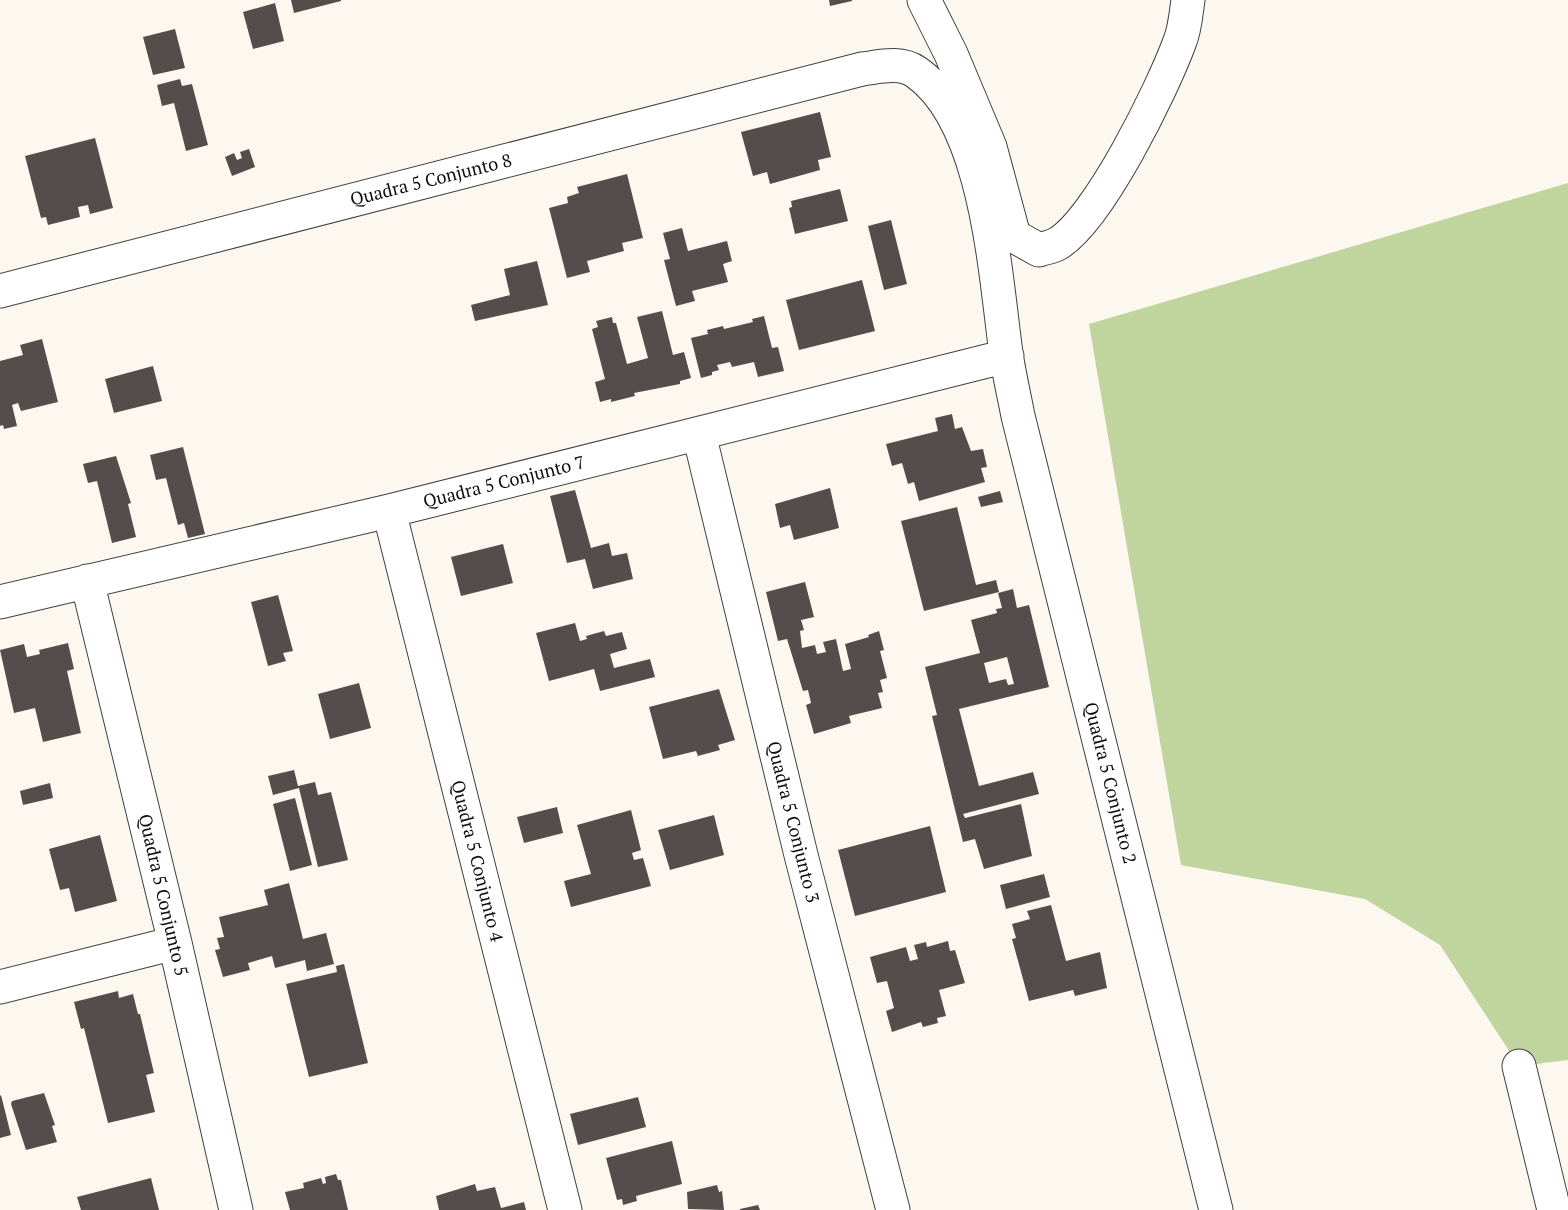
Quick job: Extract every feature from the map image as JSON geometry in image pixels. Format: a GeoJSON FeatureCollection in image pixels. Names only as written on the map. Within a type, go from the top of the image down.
{"type":"FeatureCollection","features":[{"type":"Feature","properties":{"kind":"street"},"geometry":{"type":"LineString","coordinates":[[924,0],[951,54],[990,147],[1014,236],[1039,250],[1056,245],[1072,232],[1093,208],[1119,168],[1181,39],[1188,0]]}},
{"type":"Feature","properties":{"kind":"street","name":"Quadra 5 Conjunto 8"},"geometry":{"type":"LineString","coordinates":[[0,291],[862,69],[898,66],[915,71],[934,89],[955,120],[977,172],[994,258],[1007,356]]}},
{"type":"Feature","properties":{"kind":"street","name":"Quadra 5 Conjunto 7"},"geometry":{"type":"LineString","coordinates":[[0,602],[389,511],[1007,356]]}},
{"type":"Feature","properties":{"kind":"street","name":"Quadra 5 Conjunto 2"},"geometry":{"type":"LineString","coordinates":[[1007,356],[1018,416],[1216,1210]]}},
{"type":"Feature","properties":{"kind":"street","name":"Quadra 5 Conjunto 3"},"geometry":{"type":"LineString","coordinates":[[699,434],[798,844],[893,1210]]}},
{"type":"Feature","properties":{"kind":"street","name":"Quadra 5 Conjunto 4"},"geometry":{"type":"LineString","coordinates":[[389,511],[565,1210]]}},
{"type":"Feature","properties":{"kind":"street","name":"Quadra 5 Conjunto 5"},"geometry":{"type":"LineString","coordinates":[[87,581],[175,943],[236,1210]]}},
{"type":"Feature","properties":{"kind":"street"},"geometry":{"type":"LineString","coordinates":[[0,987],[175,943]]}},
{"type":"Feature","properties":{"kind":"street"},"geometry":{"type":"LineString","coordinates":[[1519,1066],[1554,1210]]}},
{"type":"Feature","properties":{"kind":"green space"},"geometry":{"type":"Polygon","coordinates":[[[1568,183],[1568,1060],[1519,1066],[1440,945],[1365,899],[1181,865],[1089,324],[1568,183]]]}},
{"type":"Feature","properties":{"kind":"building"},"geometry":{"type":"Polygon","coordinates":[[[291,0],[341,0],[341,1],[294,13],[291,0]]]}},
{"type":"Feature","properties":{"kind":"building"},"geometry":{"type":"Polygon","coordinates":[[[829,0],[852,0],[852,1],[830,6],[829,0]]]}},
{"type":"Feature","properties":{"kind":"building"},"geometry":{"type":"Polygon","coordinates":[[[275,3],[284,41],[253,49],[243,12],[275,3]]]}},
{"type":"Feature","properties":{"kind":"building"},"geometry":{"type":"Polygon","coordinates":[[[175,29],[185,68],[153,75],[143,37],[175,29]]]}},
{"type":"Feature","properties":{"kind":"building"},"geometry":{"type":"Polygon","coordinates":[[[180,79],[182,86],[192,84],[208,145],[186,151],[174,103],[162,106],[157,85],[180,79]]]}},
{"type":"Feature","properties":{"kind":"building"},"geometry":{"type":"Polygon","coordinates":[[[820,112],[831,157],[818,160],[820,170],[770,184],[767,172],[753,176],[741,132],[820,112]]]}},
{"type":"Feature","properties":{"kind":"building"},"geometry":{"type":"Polygon","coordinates":[[[95,138],[113,208],[90,214],[88,205],[78,207],[80,217],[48,225],[46,217],[41,218],[25,156],[95,138]]]}},
{"type":"Feature","properties":{"kind":"building"},"geometry":{"type":"Polygon","coordinates":[[[249,149],[255,167],[232,176],[225,157],[234,153],[237,160],[242,158],[240,152],[249,149]]]}},
{"type":"Feature","properties":{"kind":"building"},"geometry":{"type":"Polygon","coordinates":[[[627,174],[643,238],[622,243],[624,251],[587,261],[590,272],[567,278],[549,208],[568,203],[567,197],[579,193],[577,187],[627,174]]]}},
{"type":"Feature","properties":{"kind":"building"},"geometry":{"type":"Polygon","coordinates":[[[840,189],[848,221],[795,234],[789,208],[792,207],[791,201],[840,189]]]}},
{"type":"Feature","properties":{"kind":"building"},"geometry":{"type":"Polygon","coordinates":[[[891,220],[907,284],[884,290],[868,226],[891,220]]]}},
{"type":"Feature","properties":{"kind":"building"},"geometry":{"type":"Polygon","coordinates":[[[682,228],[688,251],[727,241],[732,261],[723,264],[728,282],[692,291],[695,301],[676,306],[664,260],[670,259],[663,233],[682,228]]]}},
{"type":"Feature","properties":{"kind":"building"},"geometry":{"type":"Polygon","coordinates":[[[537,261],[548,305],[475,321],[471,305],[510,295],[504,269],[537,261]]]}},
{"type":"Feature","properties":{"kind":"building"},"geometry":{"type":"Polygon","coordinates":[[[862,280],[875,331],[799,350],[786,300],[862,280]]]}},
{"type":"Feature","properties":{"kind":"building"},"geometry":{"type":"Polygon","coordinates":[[[662,311],[673,355],[684,352],[691,378],[680,381],[680,384],[634,393],[635,396],[611,402],[611,399],[600,402],[595,382],[605,379],[592,329],[598,327],[596,321],[612,317],[613,323],[616,323],[627,364],[648,358],[637,317],[662,311]]]}},
{"type":"Feature","properties":{"kind":"building"},"geometry":{"type":"Polygon","coordinates":[[[764,316],[772,348],[778,347],[784,371],[758,377],[754,362],[732,367],[730,362],[717,365],[719,370],[701,378],[691,338],[708,334],[707,330],[723,326],[724,329],[753,322],[752,319],[764,316]]]}},
{"type":"Feature","properties":{"kind":"building"},"geometry":{"type":"Polygon","coordinates":[[[42,339],[58,402],[21,411],[18,403],[12,405],[17,426],[4,429],[3,425],[0,426],[0,361],[23,355],[20,345],[42,339]]]}},
{"type":"Feature","properties":{"kind":"building"},"geometry":{"type":"Polygon","coordinates":[[[153,366],[162,401],[114,413],[105,379],[153,366]]]}},
{"type":"Feature","properties":{"kind":"building"},"geometry":{"type":"Polygon","coordinates":[[[952,414],[955,429],[962,427],[971,451],[983,449],[987,467],[981,468],[985,482],[919,501],[914,482],[908,484],[902,463],[892,466],[886,444],[938,431],[935,418],[952,414]]]}},
{"type":"Feature","properties":{"kind":"building"},"geometry":{"type":"Polygon","coordinates":[[[183,447],[205,534],[188,538],[184,523],[178,525],[166,478],[156,480],[150,455],[183,447]]]}},
{"type":"Feature","properties":{"kind":"building"},"geometry":{"type":"Polygon","coordinates":[[[116,456],[131,503],[128,504],[136,537],[112,543],[97,481],[88,483],[83,464],[116,456]]]}},
{"type":"Feature","properties":{"kind":"building"},"geometry":{"type":"Polygon","coordinates":[[[830,488],[839,528],[794,540],[790,525],[780,528],[775,504],[830,488]]]}},
{"type":"Feature","properties":{"kind":"building"},"geometry":{"type":"Polygon","coordinates":[[[575,490],[591,548],[609,543],[612,556],[627,553],[633,579],[593,589],[585,559],[567,563],[550,496],[575,490]]]}},
{"type":"Feature","properties":{"kind":"building"},"geometry":{"type":"Polygon","coordinates":[[[1000,491],[1003,502],[981,507],[978,497],[1000,491]]]}},
{"type":"Feature","properties":{"kind":"building"},"geometry":{"type":"Polygon","coordinates":[[[957,507],[976,585],[996,580],[999,592],[924,611],[901,521],[957,507]]]}},
{"type":"Feature","properties":{"kind":"building"},"geometry":{"type":"Polygon","coordinates":[[[503,544],[513,583],[461,596],[451,557],[503,544]]]}},
{"type":"Feature","properties":{"kind":"building"},"geometry":{"type":"Polygon","coordinates":[[[805,582],[814,617],[801,620],[804,630],[800,631],[802,648],[815,645],[817,654],[826,652],[823,642],[836,639],[843,671],[851,669],[845,644],[869,637],[868,635],[879,631],[884,650],[880,651],[887,678],[880,680],[883,692],[878,693],[882,708],[849,716],[851,723],[814,734],[806,705],[811,703],[808,690],[803,691],[787,639],[778,641],[766,592],[805,582]]]}},
{"type":"Feature","properties":{"kind":"building"},"geometry":{"type":"Polygon","coordinates":[[[1013,589],[1017,608],[1029,605],[1049,687],[959,709],[979,786],[1033,772],[1039,794],[963,814],[965,818],[1021,804],[1032,856],[984,869],[975,839],[963,842],[932,716],[937,715],[925,667],[980,653],[971,620],[997,613],[996,609],[1002,608],[998,593],[1013,589]],[[1007,657],[984,663],[989,683],[1006,679],[1008,685],[1014,684],[1007,657]]]}},
{"type":"Feature","properties":{"kind":"building"},"geometry":{"type":"Polygon","coordinates":[[[278,595],[293,651],[283,653],[286,661],[268,666],[251,602],[278,595]]]}},
{"type":"Feature","properties":{"kind":"building"},"geometry":{"type":"Polygon","coordinates":[[[575,623],[580,641],[587,639],[586,636],[604,631],[606,636],[622,632],[627,649],[610,654],[614,668],[650,659],[655,677],[600,691],[594,669],[549,681],[536,633],[575,623]]]}},
{"type":"Feature","properties":{"kind":"building"},"geometry":{"type":"Polygon","coordinates":[[[68,643],[74,669],[67,671],[81,733],[43,742],[35,708],[14,713],[0,650],[24,644],[27,657],[40,654],[39,650],[68,643]]]}},
{"type":"Feature","properties":{"kind":"building"},"geometry":{"type":"Polygon","coordinates":[[[359,683],[371,728],[330,739],[318,694],[359,683]]]}},
{"type":"Feature","properties":{"kind":"building"},"geometry":{"type":"Polygon","coordinates":[[[719,689],[735,740],[718,745],[720,750],[698,756],[696,751],[663,759],[649,707],[719,689]]]}},
{"type":"Feature","properties":{"kind":"building"},"geometry":{"type":"Polygon","coordinates":[[[294,770],[298,786],[315,782],[318,795],[331,792],[348,860],[318,867],[299,788],[273,795],[268,776],[294,770]]]}},
{"type":"Feature","properties":{"kind":"building"},"geometry":{"type":"Polygon","coordinates":[[[50,783],[53,798],[23,805],[20,791],[50,783]]]}},
{"type":"Feature","properties":{"kind":"building"},"geometry":{"type":"Polygon","coordinates":[[[295,798],[312,865],[290,871],[273,804],[295,798]]]}},
{"type":"Feature","properties":{"kind":"building"},"geometry":{"type":"Polygon","coordinates":[[[557,807],[563,833],[524,843],[517,817],[557,807]]]}},
{"type":"Feature","properties":{"kind":"building"},"geometry":{"type":"Polygon","coordinates":[[[631,810],[641,850],[632,853],[634,860],[643,858],[651,886],[571,907],[564,881],[591,874],[577,825],[631,810]]]}},
{"type":"Feature","properties":{"kind":"building"},"geometry":{"type":"Polygon","coordinates":[[[714,815],[724,855],[670,870],[658,830],[714,815]]]}},
{"type":"Feature","properties":{"kind":"building"},"geometry":{"type":"Polygon","coordinates":[[[930,826],[946,892],[855,916],[838,850],[930,826]]]}},
{"type":"Feature","properties":{"kind":"building"},"geometry":{"type":"Polygon","coordinates":[[[100,835],[117,901],[75,912],[69,888],[60,890],[49,849],[100,835]]]}},
{"type":"Feature","properties":{"kind":"building"},"geometry":{"type":"Polygon","coordinates":[[[1044,874],[1050,897],[1006,909],[1000,885],[1044,874]]]}},
{"type":"Feature","properties":{"kind":"building"},"geometry":{"type":"Polygon","coordinates":[[[289,883],[303,939],[326,933],[334,964],[307,971],[305,960],[275,968],[272,956],[248,963],[250,970],[223,977],[215,950],[220,949],[217,938],[224,937],[219,917],[268,905],[264,890],[289,883]]]}},
{"type":"Feature","properties":{"kind":"building"},"geometry":{"type":"Polygon","coordinates":[[[1051,905],[1066,961],[1100,952],[1107,988],[1075,996],[1073,990],[1029,1001],[1012,939],[1016,938],[1012,924],[1030,919],[1027,911],[1051,905]]]}},
{"type":"Feature","properties":{"kind":"building"},"geometry":{"type":"Polygon","coordinates":[[[948,941],[950,951],[955,950],[965,983],[939,990],[946,1016],[937,1018],[938,1023],[923,1027],[921,1022],[892,1032],[886,1011],[894,1008],[887,981],[877,983],[870,957],[906,947],[910,961],[918,959],[914,945],[926,942],[927,947],[948,941]]]}},
{"type":"Feature","properties":{"kind":"building"},"geometry":{"type":"Polygon","coordinates":[[[344,964],[368,1063],[309,1077],[286,984],[337,972],[336,966],[344,964]]]}},
{"type":"Feature","properties":{"kind":"building"},"geometry":{"type":"Polygon","coordinates":[[[118,991],[119,998],[133,994],[138,1014],[140,1014],[154,1073],[146,1075],[155,1112],[108,1123],[84,1028],[81,1029],[74,1002],[118,991]]]}},
{"type":"Feature","properties":{"kind":"building"},"geometry":{"type":"Polygon","coordinates":[[[44,1093],[55,1125],[52,1126],[57,1142],[26,1150],[11,1104],[12,1101],[44,1093]]]}},
{"type":"Feature","properties":{"kind":"building"},"geometry":{"type":"Polygon","coordinates":[[[0,1096],[11,1135],[0,1138],[0,1096]]]}},
{"type":"Feature","properties":{"kind":"building"},"geometry":{"type":"Polygon","coordinates":[[[638,1097],[646,1127],[578,1145],[570,1114],[638,1097]]]}},
{"type":"Feature","properties":{"kind":"building"},"geometry":{"type":"Polygon","coordinates":[[[672,1141],[682,1184],[636,1196],[637,1201],[623,1205],[622,1199],[617,1200],[606,1158],[672,1141]]]}},
{"type":"Feature","properties":{"kind":"building"},"geometry":{"type":"Polygon","coordinates":[[[336,1174],[338,1180],[341,1180],[348,1210],[290,1210],[285,1192],[304,1188],[303,1183],[321,1178],[323,1184],[326,1183],[325,1177],[336,1174]]]}},
{"type":"Feature","properties":{"kind":"building"},"geometry":{"type":"Polygon","coordinates":[[[151,1178],[159,1210],[81,1210],[77,1197],[151,1178]]]}},
{"type":"Feature","properties":{"kind":"building"},"geometry":{"type":"Polygon","coordinates":[[[475,1184],[477,1191],[495,1187],[501,1208],[524,1202],[526,1210],[439,1210],[436,1196],[475,1184]]]}},
{"type":"Feature","properties":{"kind":"building"},"geometry":{"type":"Polygon","coordinates":[[[717,1185],[719,1192],[722,1191],[724,1210],[688,1209],[687,1192],[717,1185]]]}},
{"type":"Feature","properties":{"kind":"building"},"geometry":{"type":"Polygon","coordinates":[[[758,1205],[760,1210],[740,1210],[740,1209],[758,1205]]]}}]}
